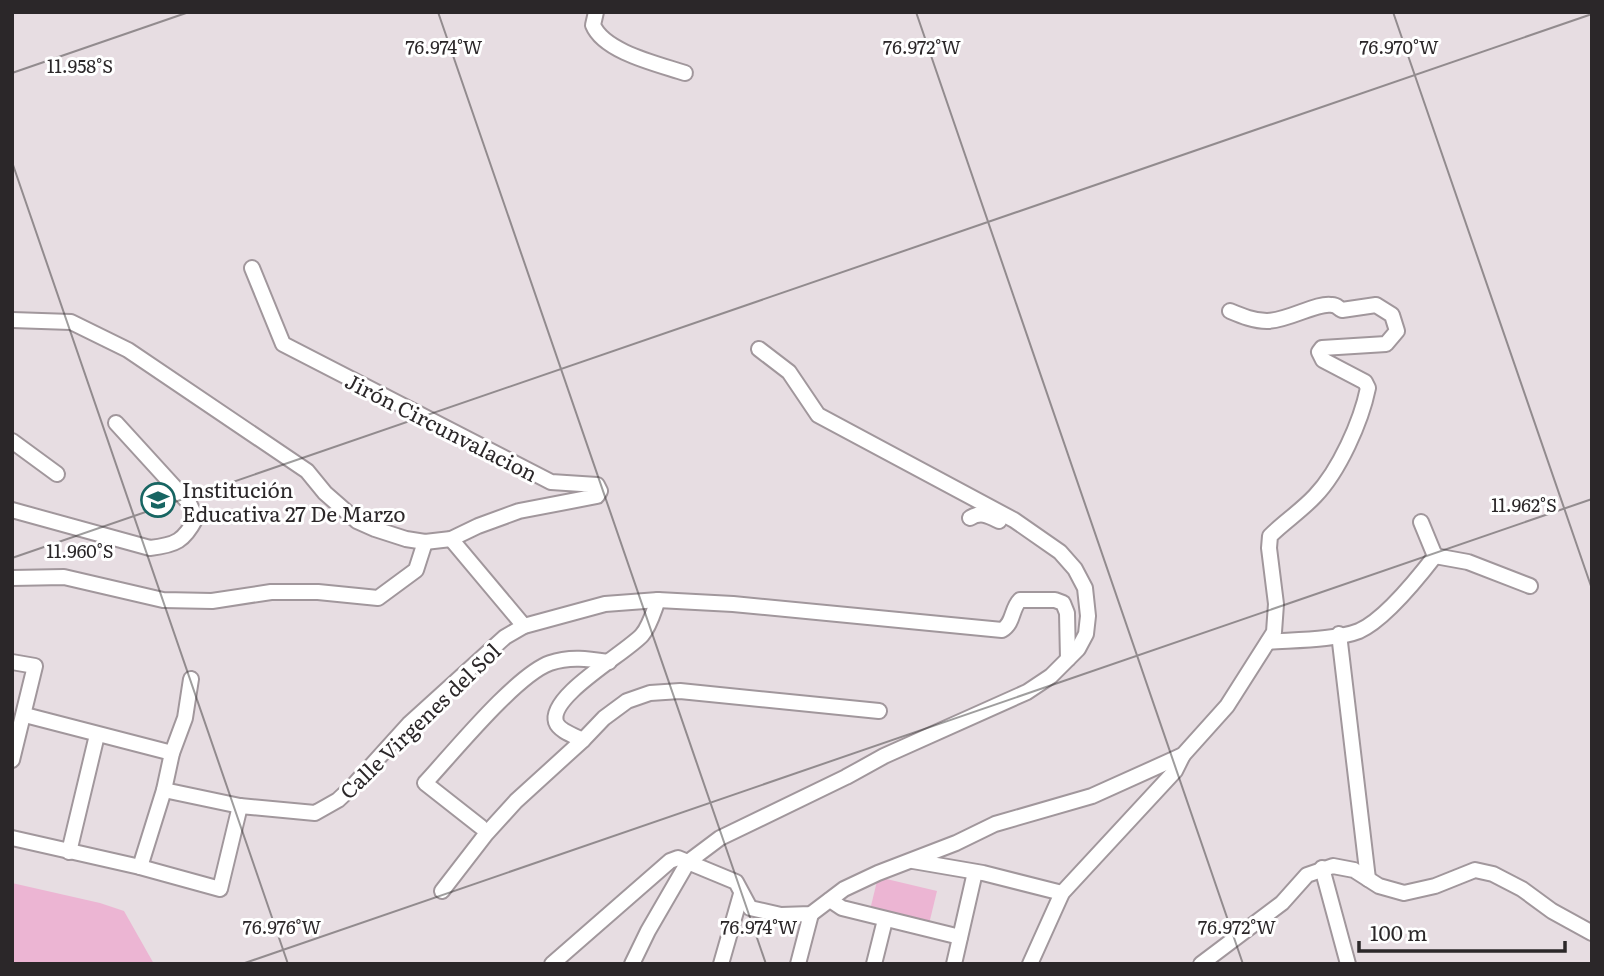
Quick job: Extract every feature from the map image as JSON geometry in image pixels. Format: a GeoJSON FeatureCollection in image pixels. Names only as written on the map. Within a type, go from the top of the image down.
{"type":"FeatureCollection","features":[{"type":"Feature","properties":{"kind":"street"},"geometry":{"type":"LineString","coordinates":[[596,12],[593,25],[602,40],[634,55],[685,73]]}},
{"type":"Feature","properties":{"kind":"street","name":"Jirón Circunvalacion"},"geometry":{"type":"LineString","coordinates":[[12,320],[71,322],[128,350],[307,471],[325,493],[357,521],[385,533],[425,542],[451,538],[519,511],[597,496],[600,491],[597,485],[551,482],[283,344],[252,268]]}},
{"type":"Feature","properties":{"kind":"street"},"geometry":{"type":"LineString","coordinates":[[1030,964],[1062,892],[1175,771],[1183,755],[1227,706],[1274,632],[1276,604],[1270,536],[1316,496],[1335,468],[1357,424],[1368,388],[1365,382],[1323,360],[1319,352],[1322,348],[1386,344],[1393,339],[1397,331],[1392,315],[1377,305],[1342,310],[1332,304],[1325,305],[1282,320],[1267,321],[1255,320],[1230,311]]}},
{"type":"Feature","properties":{"kind":"street"},"geometry":{"type":"LineString","coordinates":[[632,964],[688,862],[720,838],[884,756],[1027,692],[1051,676],[1078,649],[1086,634],[1084,588],[1076,569],[1060,552],[1014,520],[818,415],[789,372],[760,349]]}},
{"type":"Feature","properties":{"kind":"street"},"geometry":{"type":"LineString","coordinates":[[12,510],[150,548],[170,546],[187,536],[195,518],[189,503],[116,424]]}},
{"type":"Feature","properties":{"kind":"street"},"geometry":{"type":"LineString","coordinates":[[12,441],[57,474]]}},
{"type":"Feature","properties":{"kind":"street"},"geometry":{"type":"LineString","coordinates":[[970,518],[976,514],[986,514],[1003,523],[1014,520]]}},
{"type":"Feature","properties":{"kind":"street"},"geometry":{"type":"LineString","coordinates":[[1421,522],[1435,556]]}},
{"type":"Feature","properties":{"kind":"street"},"geometry":{"type":"LineString","coordinates":[[451,538],[524,626]]}},
{"type":"Feature","properties":{"kind":"street"},"geometry":{"type":"LineString","coordinates":[[12,578],[64,577],[163,600],[212,601],[271,592],[318,592],[378,598],[416,570],[425,542]]}},
{"type":"Feature","properties":{"kind":"street"},"geometry":{"type":"LineString","coordinates":[[1268,642],[1356,632],[1372,624],[1419,577],[1435,556]]}},
{"type":"Feature","properties":{"kind":"street"},"geometry":{"type":"LineString","coordinates":[[1435,556],[1468,562],[1530,586]]}},
{"type":"Feature","properties":{"kind":"street"},"geometry":{"type":"LineString","coordinates":[[583,740],[558,726],[555,719],[558,705],[644,634],[658,600]]}},
{"type":"Feature","properties":{"kind":"street","name":"Calle Virgenes del Sol"},"geometry":{"type":"LineString","coordinates":[[164,790],[240,806],[315,813],[338,800],[409,724],[505,637],[524,626],[605,604],[658,600],[733,604],[1002,630],[1006,628],[1015,605],[1020,600],[1055,600],[1063,603],[1067,613],[1068,659]]}},
{"type":"Feature","properties":{"kind":"street"},"geometry":{"type":"LineString","coordinates":[[1339,634],[1368,879]]}},
{"type":"Feature","properties":{"kind":"street"},"geometry":{"type":"LineString","coordinates":[[481,827],[425,783],[514,687],[548,664],[573,657],[609,662]]}},
{"type":"Feature","properties":{"kind":"street"},"geometry":{"type":"LineString","coordinates":[[12,662],[35,666],[12,760]]}},
{"type":"Feature","properties":{"kind":"street"},"geometry":{"type":"LineString","coordinates":[[140,867],[164,790],[172,753],[186,718],[191,679]]}},
{"type":"Feature","properties":{"kind":"street"},"geometry":{"type":"LineString","coordinates":[[442,891],[508,810],[604,718],[627,701],[650,693],[680,691],[879,711]]}},
{"type":"Feature","properties":{"kind":"street"},"geometry":{"type":"LineString","coordinates":[[24,715],[172,753]]}},
{"type":"Feature","properties":{"kind":"street"},"geometry":{"type":"LineString","coordinates":[[69,852],[97,735]]}},
{"type":"Feature","properties":{"kind":"street"},"geometry":{"type":"LineString","coordinates":[[552,964],[670,860],[678,858],[736,882],[750,908],[781,915],[811,914],[844,889],[878,873],[995,824],[1092,796],[1183,755]]}},
{"type":"Feature","properties":{"kind":"street"},"geometry":{"type":"LineString","coordinates":[[12,838],[140,867],[220,889],[240,806]]}},
{"type":"Feature","properties":{"kind":"street"},"geometry":{"type":"LineString","coordinates":[[911,861],[1062,892]]}},
{"type":"Feature","properties":{"kind":"street"},"geometry":{"type":"LineString","coordinates":[[1201,964],[1282,903],[1307,875],[1333,866],[1354,870],[1380,886],[1404,893],[1435,886],[1475,870],[1493,874],[1592,933]]}},
{"type":"Feature","properties":{"kind":"street"},"geometry":{"type":"LineString","coordinates":[[1322,868],[1349,964]]}},
{"type":"Feature","properties":{"kind":"street"},"geometry":{"type":"LineString","coordinates":[[954,964],[975,872]]}},
{"type":"Feature","properties":{"kind":"street"},"geometry":{"type":"LineString","coordinates":[[721,964],[741,894]]}},
{"type":"Feature","properties":{"kind":"street"},"geometry":{"type":"LineString","coordinates":[[830,900],[842,908],[960,937]]}},
{"type":"Feature","properties":{"kind":"street"},"geometry":{"type":"LineString","coordinates":[[797,964],[811,914]]}},
{"type":"Feature","properties":{"kind":"street"},"geometry":{"type":"LineString","coordinates":[[874,964],[886,920]]}},
{"type":"Feature","properties":{"kind":"shaded area"},"geometry":{"type":"Polygon","coordinates":[[[878,877],[937,891],[929,924],[870,910],[878,877]]]}},
{"type":"Feature","properties":{"kind":"shaded area"},"geometry":{"type":"Polygon","coordinates":[[[12,883],[124,911],[154,964],[12,964],[12,883]]]}},
{"type":"Feature","properties":{"kind":"place","name":"Institución Educativa 27 De Marzo"},"geometry":{"type":"Point","coordinates":[158,500]}}]}
